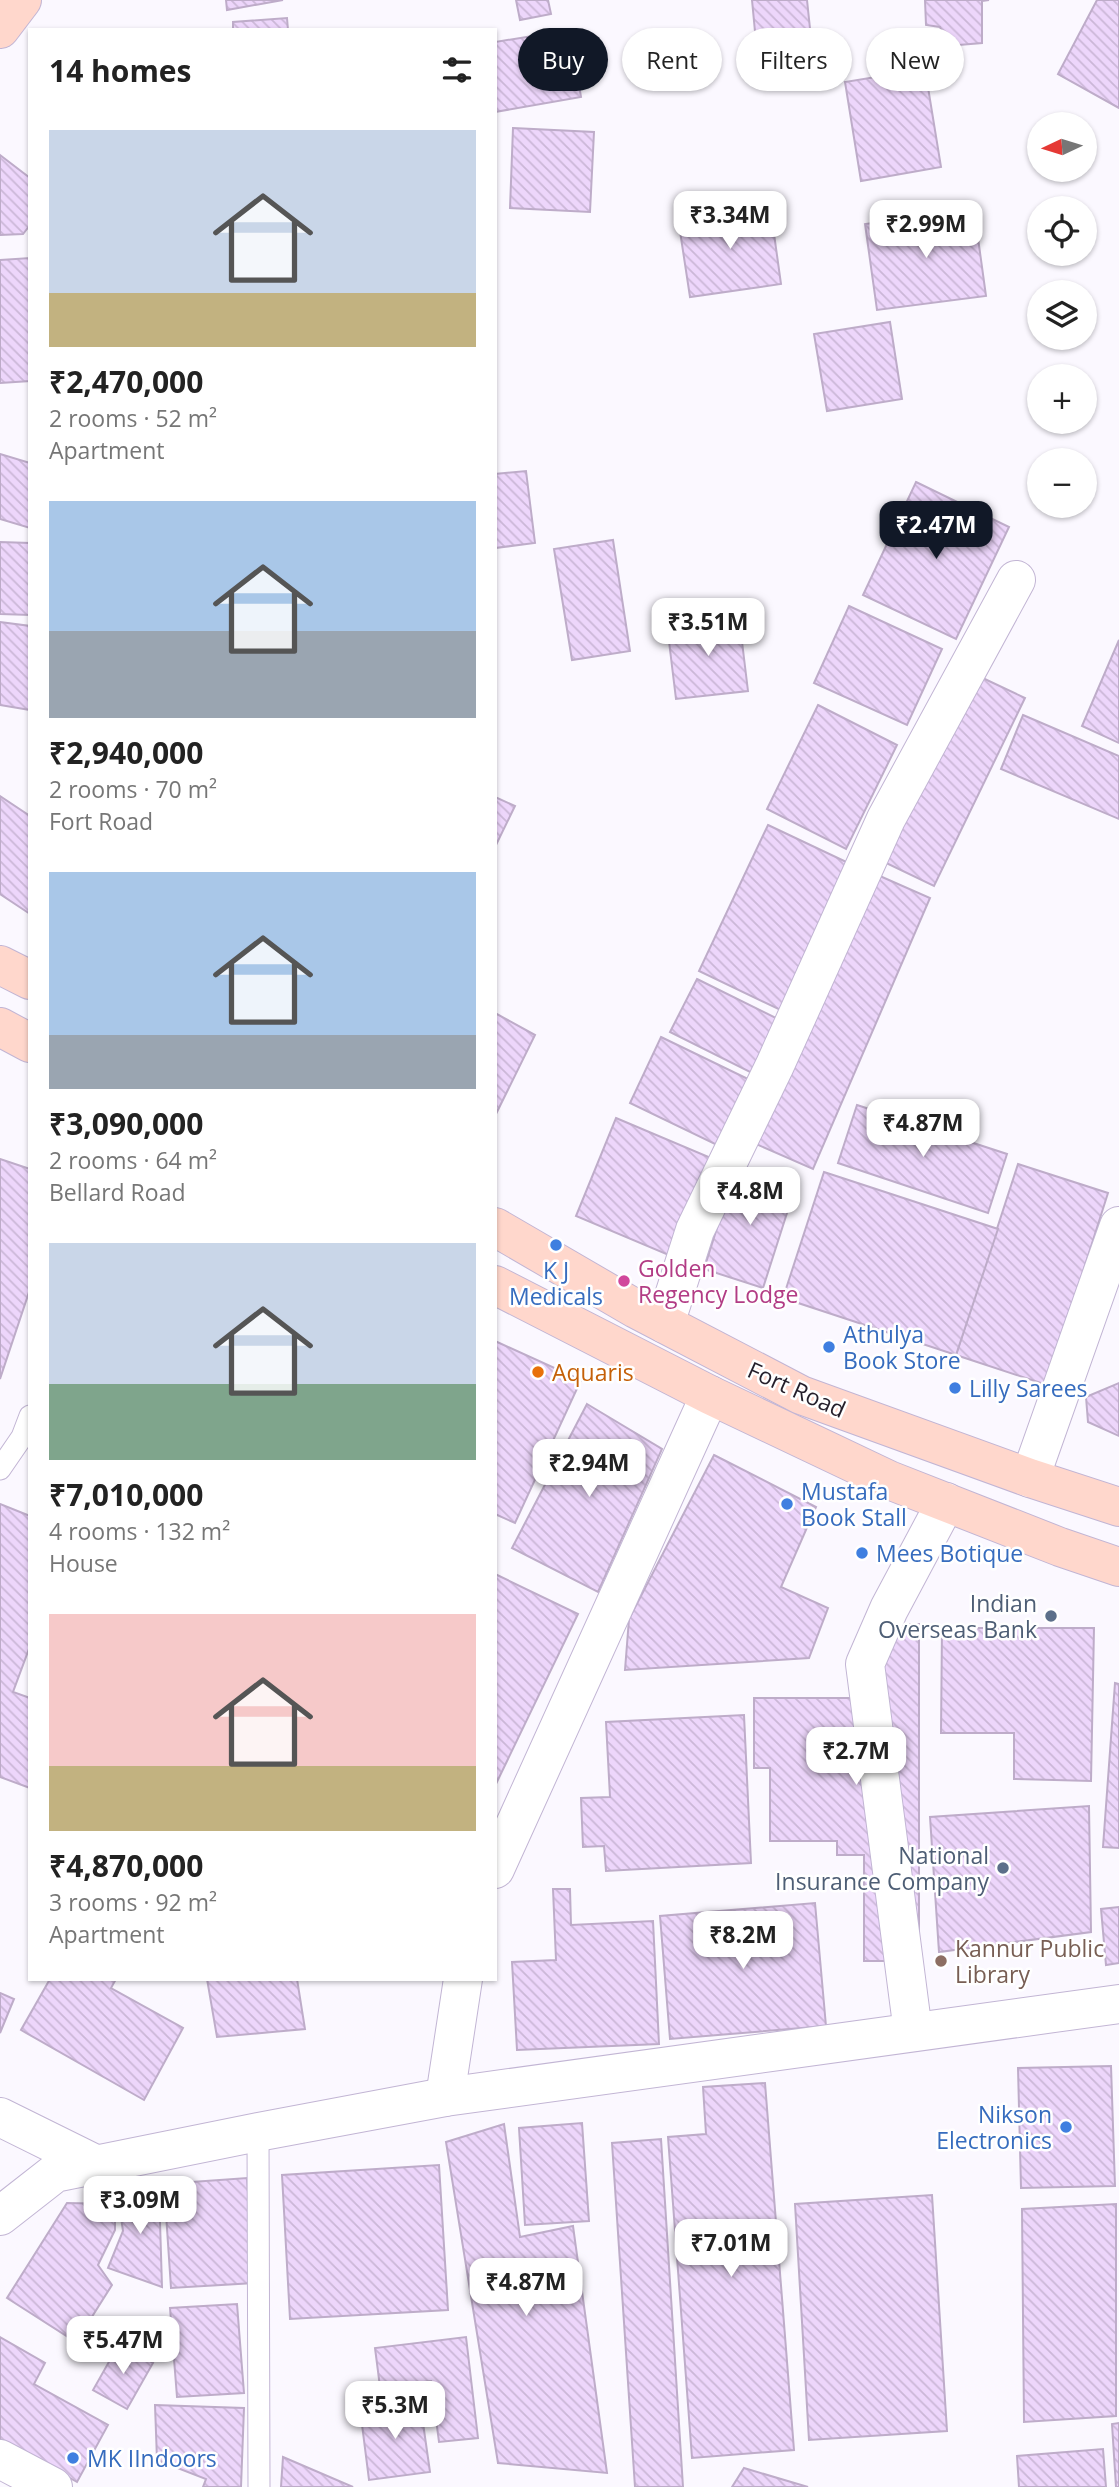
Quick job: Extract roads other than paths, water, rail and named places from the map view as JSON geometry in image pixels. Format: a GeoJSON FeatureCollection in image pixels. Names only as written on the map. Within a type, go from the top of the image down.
{"type":"FeatureCollection","features":[{"type":"Feature","properties":{"kind":"main road"},"geometry":{"type":"LineString","coordinates":[[0,29],[22,0]]}},
{"type":"Feature","properties":{"kind":"main road"},"geometry":{"type":"LineString","coordinates":[[0,965],[28,979]]}},
{"type":"Feature","properties":{"kind":"main road"},"geometry":{"type":"LineString","coordinates":[[0,1027],[28,1042]]}},
{"type":"Feature","properties":{"kind":"main road","name":"Fort Road"},"geometry":{"type":"LineString","coordinates":[[497,1228],[636,1309],[801,1395],[1030,1478],[1119,1507]]}},
{"type":"Feature","properties":{"kind":"main road","name":"Fort Road"},"geometry":{"type":"LineString","coordinates":[[497,1286],[710,1395],[889,1480],[1060,1547],[1119,1567]]}},
{"type":"Feature","properties":{"kind":"street"},"geometry":{"type":"LineString","coordinates":[[665,1324],[695,1230],[775,1065],[887,820],[1016,580]]}},
{"type":"Feature","properties":{"kind":"street"},"geometry":{"type":"LineString","coordinates":[[1030,1478],[1119,1226]]}},
{"type":"Feature","properties":{"kind":"street"},"geometry":{"type":"LineString","coordinates":[[497,1864],[710,1395]]}},
{"type":"Feature","properties":{"kind":"street"},"geometry":{"type":"LineString","coordinates":[[913,2032],[865,1664],[889,1609],[946,1502]]}},
{"type":"Feature","properties":{"kind":"street"},"geometry":{"type":"LineString","coordinates":[[445,2097],[463,1981]]}},
{"type":"Feature","properties":{"kind":"street"},"geometry":{"type":"LineString","coordinates":[[0,2217],[55,2173],[258,2132],[445,2097],[1119,2004]]}},
{"type":"Feature","properties":{"kind":"street"},"geometry":{"type":"LineString","coordinates":[[0,2117],[95,2164]]}},
{"type":"Feature","properties":{"kind":"street"},"geometry":{"type":"LineString","coordinates":[[0,2459],[53,2487]]}},
{"type":"Feature","properties":{"kind":"lane"},"geometry":{"type":"LineString","coordinates":[[0,1469],[22,1437],[28,1421]]}},
{"type":"Feature","properties":{"kind":"lane"},"geometry":{"type":"LineString","coordinates":[[258,2132],[259,2487]]}},
{"type":"Feature","properties":{"kind":"place","name":"K J Medicals"},"geometry":{"type":"Point","coordinates":[556,1245]}},
{"type":"Feature","properties":{"kind":"place","name":"Golden Regency Lodge"},"geometry":{"type":"Point","coordinates":[624,1281]}},
{"type":"Feature","properties":{"kind":"place","name":"Athulya Book Store"},"geometry":{"type":"Point","coordinates":[829,1347]}},
{"type":"Feature","properties":{"kind":"place","name":"Aquaris"},"geometry":{"type":"Point","coordinates":[538,1372]}},
{"type":"Feature","properties":{"kind":"place","name":"Lilly Sarees"},"geometry":{"type":"Point","coordinates":[955,1388]}},
{"type":"Feature","properties":{"kind":"place","name":"Mustafa Book Stall"},"geometry":{"type":"Point","coordinates":[787,1504]}},
{"type":"Feature","properties":{"kind":"place","name":"Mees Botique"},"geometry":{"type":"Point","coordinates":[862,1553]}},
{"type":"Feature","properties":{"kind":"place","name":"Indian Overseas Bank"},"geometry":{"type":"Point","coordinates":[1051,1616]}},
{"type":"Feature","properties":{"kind":"place","name":"National Insurance Company"},"geometry":{"type":"Point","coordinates":[1003,1868]}},
{"type":"Feature","properties":{"kind":"place","name":"Kannur Public Library"},"geometry":{"type":"Point","coordinates":[941,1961]}},
{"type":"Feature","properties":{"kind":"place","name":"Nikson Electronics"},"geometry":{"type":"Point","coordinates":[1066,2127]}},
{"type":"Feature","properties":{"kind":"place","name":"MK IIndoors"},"geometry":{"type":"Point","coordinates":[73,2458]}}]}
